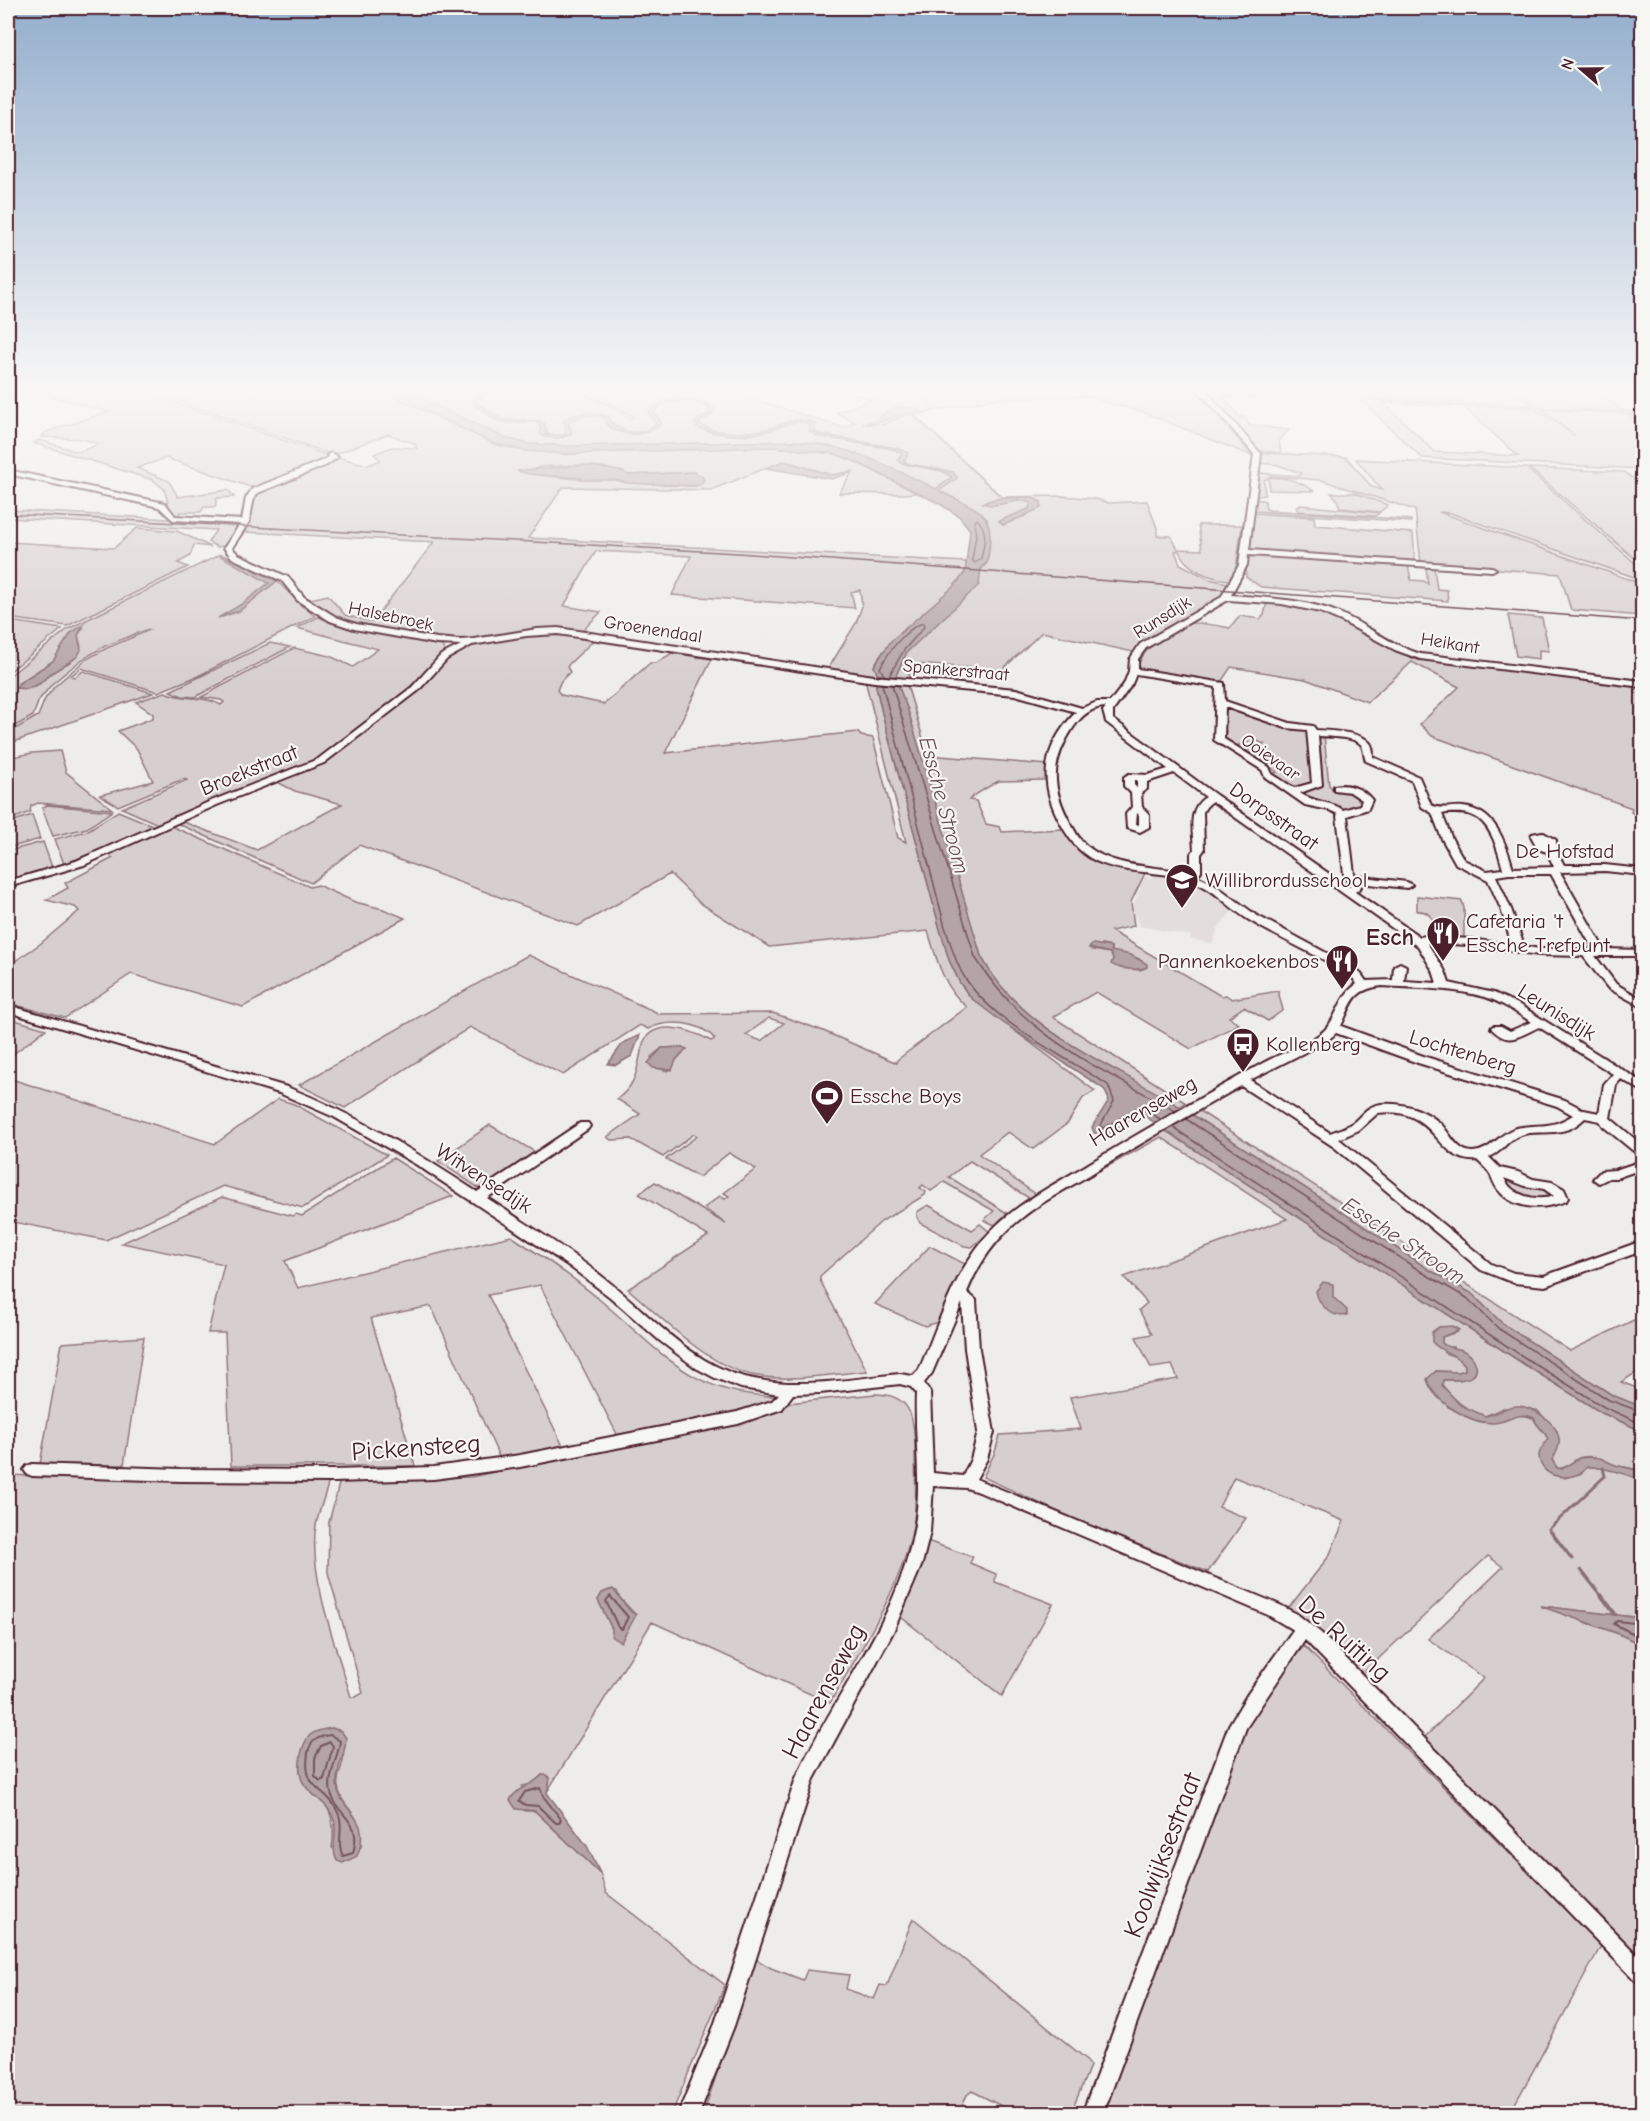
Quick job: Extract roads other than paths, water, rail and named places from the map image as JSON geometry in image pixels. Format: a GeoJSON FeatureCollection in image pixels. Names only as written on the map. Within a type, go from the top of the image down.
{"type":"FeatureCollection","features":[{"type":"Feature","properties":{"kind":"street"},"geometry":{"type":"LineString","coordinates":[[69,485],[162,505],[173,518],[245,522]]}},
{"type":"Feature","properties":{"kind":"street","name":"Halsebroek"},"geometry":{"type":"LineString","coordinates":[[266,485],[258,488],[250,498],[245,522],[229,544],[230,552],[285,579],[301,599],[340,622],[437,641],[475,642]]}},
{"type":"Feature","properties":{"kind":"street"},"geometry":{"type":"LineString","coordinates":[[1226,597],[1243,566],[1255,485]]}},
{"type":"Feature","properties":{"kind":"street"},"geometry":{"type":"LineString","coordinates":[[1245,552],[1492,569]]}},
{"type":"Feature","properties":{"kind":"street","name":"Runsdijk"},"geometry":{"type":"LineString","coordinates":[[1111,705],[1128,684],[1133,671],[1134,658],[1143,646],[1226,597]]}},
{"type":"Feature","properties":{"kind":"street","name":"Heikant"},"geometry":{"type":"LineString","coordinates":[[1226,597],[1290,603],[1328,611],[1406,652],[1420,656],[1642,684]]}},
{"type":"Feature","properties":{"kind":"street","name":"Groenendaal"},"geometry":{"type":"LineString","coordinates":[[475,642],[525,632],[558,631],[825,671]]}},
{"type":"Feature","properties":{"kind":"street"},"geometry":{"type":"LineString","coordinates":[[437,641],[454,651]]}},
{"type":"Feature","properties":{"kind":"street","name":"Broekstraat"},"geometry":{"type":"LineString","coordinates":[[8,884],[80,863],[214,803],[321,761],[416,689],[434,667],[454,651],[475,642]]}},
{"type":"Feature","properties":{"kind":"street","name":"Spankerstraat"},"geometry":{"type":"LineString","coordinates":[[825,671],[901,682],[1016,692],[1082,711]]}},
{"type":"Feature","properties":{"kind":"street"},"geometry":{"type":"LineString","coordinates":[[1133,671],[1219,683],[1221,686],[1220,702],[1289,726],[1310,728],[1313,733],[1317,785],[1292,792]]}},
{"type":"Feature","properties":{"kind":"street","name":"Ooievaar"},"geometry":{"type":"LineString","coordinates":[[1220,702],[1218,740],[1266,769],[1268,775],[1308,803],[1332,807],[1339,811]]}},
{"type":"Feature","properties":{"kind":"street"},"geometry":{"type":"LineString","coordinates":[[1111,705],[1096,704],[1082,711],[1074,719],[1061,739],[1050,769],[1052,797],[1076,840],[1087,851],[1107,861],[1191,876],[1206,883],[1237,908],[1354,972],[1363,985],[1398,984],[1400,966]]}},
{"type":"Feature","properties":{"kind":"street","name":"Dorpsstraat"},"geometry":{"type":"LineString","coordinates":[[1111,705],[1107,716],[1113,724],[1419,942],[1433,958],[1444,987]]}},
{"type":"Feature","properties":{"kind":"street"},"geometry":{"type":"LineString","coordinates":[[1313,733],[1348,736],[1366,744],[1369,759],[1416,779],[1427,807],[1436,811],[1470,811],[1480,815],[1500,845],[1509,871]]}},
{"type":"Feature","properties":{"kind":"street"},"geometry":{"type":"LineString","coordinates":[[1137,808],[1136,792],[1142,789],[1144,777],[1177,770]]}},
{"type":"Feature","properties":{"kind":"street"},"geometry":{"type":"LineString","coordinates":[[1337,788],[1356,791],[1367,800],[1365,807],[1344,813],[1342,816],[1349,874],[1356,887],[1347,892]]}},
{"type":"Feature","properties":{"kind":"street"},"geometry":{"type":"LineString","coordinates":[[1191,876],[1196,872],[1196,854],[1199,850],[1198,810],[1201,803],[1213,797]]}},
{"type":"Feature","properties":{"kind":"street"},"geometry":{"type":"LineString","coordinates":[[1436,811],[1447,839],[1460,862],[1489,874],[1506,909],[1519,949]]}},
{"type":"Feature","properties":{"kind":"street"},"geometry":{"type":"LineString","coordinates":[[1551,850],[1557,869],[1600,952]]}},
{"type":"Feature","properties":{"kind":"street","name":"De Hofstad"},"geometry":{"type":"LineString","coordinates":[[1489,874],[1509,871],[1605,868],[1642,872]]}},
{"type":"Feature","properties":{"kind":"street"},"geometry":{"type":"LineString","coordinates":[[1352,879],[1407,885]]}},
{"type":"Feature","properties":{"kind":"street"},"geometry":{"type":"LineString","coordinates":[[1419,942],[1425,939],[1519,949],[1642,953]]}},
{"type":"Feature","properties":{"kind":"street"},"geometry":{"type":"LineString","coordinates":[[1586,952],[1609,983],[1642,1004]]}},
{"type":"Feature","properties":{"kind":"street","name":"Leunisdijk"},"geometry":{"type":"LineString","coordinates":[[1398,984],[1465,988],[1490,995],[1514,1006],[1642,1087]]}},
{"type":"Feature","properties":{"kind":"street","name":"Haarenseweg"},"geometry":{"type":"LineString","coordinates":[[688,2114],[724,2026],[805,1778],[894,1610],[911,1571],[922,1533],[925,1479],[923,1392],[916,1382],[926,1373],[958,1293],[978,1256],[1016,1216],[1040,1198],[1241,1080],[1323,1038],[1334,1028],[1352,992],[1363,985]]}},
{"type":"Feature","properties":{"kind":"street","name":"Witvensedijk"},"geometry":{"type":"LineString","coordinates":[[8,1008],[295,1095],[390,1144],[477,1198],[593,1276],[706,1367],[740,1381],[786,1388],[900,1379],[916,1382]]}},
{"type":"Feature","properties":{"kind":"street"},"geometry":{"type":"LineString","coordinates":[[1497,1028],[1509,1036],[1539,1022]]}},
{"type":"Feature","properties":{"kind":"street","name":"Lochtenberg"},"geometry":{"type":"LineString","coordinates":[[1334,1028],[1422,1060],[1561,1103],[1580,1113]]}},
{"type":"Feature","properties":{"kind":"street"},"geometry":{"type":"LineString","coordinates":[[1619,1074],[1610,1084],[1604,1118],[1608,1124],[1642,1151]]}},
{"type":"Feature","properties":{"kind":"street"},"geometry":{"type":"LineString","coordinates":[[1241,1080],[1329,1138],[1486,1267],[1510,1278],[1545,1281],[1642,1246]]}},
{"type":"Feature","properties":{"kind":"street"},"geometry":{"type":"LineString","coordinates":[[1329,1138],[1357,1126],[1370,1112],[1398,1108],[1418,1114],[1435,1127],[1456,1151],[1463,1155],[1480,1155],[1496,1150],[1513,1133],[1562,1128],[1579,1117],[1580,1113],[1604,1118]]}},
{"type":"Feature","properties":{"kind":"street"},"geometry":{"type":"LineString","coordinates":[[477,1198],[584,1126]]}},
{"type":"Feature","properties":{"kind":"street"},"geometry":{"type":"LineString","coordinates":[[1480,1155],[1496,1172]]}},
{"type":"Feature","properties":{"kind":"street"},"geometry":{"type":"LineString","coordinates":[[1599,1179],[1605,1174],[1616,1174],[1642,1165]]}},
{"type":"Feature","properties":{"kind":"street"},"geometry":{"type":"LineString","coordinates":[[958,1293],[969,1300],[972,1349],[986,1425],[985,1442],[967,1482]]}},
{"type":"Feature","properties":{"kind":"street","name":"Pickensteeg"},"geometry":{"type":"LineString","coordinates":[[32,1470],[164,1475],[333,1476],[462,1471],[738,1418],[777,1406],[786,1395],[786,1388]]}},
{"type":"Feature","properties":{"kind":"street","name":"De Ruiting"},"geometry":{"type":"LineString","coordinates":[[925,1479],[967,1482],[1274,1610],[1303,1628],[1642,1973]]}},
{"type":"Feature","properties":{"kind":"street","name":"Koolwijksestraat"},"geometry":{"type":"LineString","coordinates":[[1092,2114],[1238,1725],[1248,1706],[1303,1628]]}},
{"type":"Feature","properties":{"kind":"water"},"geometry":{"type":"Polygon","coordinates":[[[902,485],[927,485],[936,489],[941,485],[947,485],[939,491],[976,509],[983,515],[988,522],[990,532],[987,563],[981,567],[979,585],[907,652],[895,677],[908,710],[981,956],[998,982],[1018,1005],[1068,1043],[1177,1105],[1428,1269],[1471,1293],[1503,1324],[1612,1395],[1642,1407],[1642,1431],[1602,1413],[1530,1368],[1141,1113],[1105,1136],[1094,1133],[1092,1127],[1109,1100],[1104,1089],[1002,1022],[971,998],[960,983],[949,960],[882,713],[876,686],[879,678],[874,666],[891,641],[954,586],[965,573],[970,530],[959,516],[902,485]]]}},
{"type":"Feature","properties":{"kind":"water"},"geometry":{"type":"Polygon","coordinates":[[[1031,497],[1041,502],[1041,508],[1003,525],[999,521],[1029,509],[1031,503],[1019,501],[988,505],[983,503],[995,499],[1031,497]]]}},
{"type":"Feature","properties":{"kind":"water"},"geometry":{"type":"Polygon","coordinates":[[[219,555],[277,581],[239,611],[218,618],[242,604],[269,583],[219,555]]]}},
{"type":"Feature","properties":{"kind":"water"},"geometry":{"type":"Polygon","coordinates":[[[83,625],[78,635],[81,650],[77,657],[39,684],[27,689],[16,688],[19,683],[53,661],[71,633],[83,625]]]}},
{"type":"Feature","properties":{"kind":"water"},"geometry":{"type":"Polygon","coordinates":[[[1093,944],[1111,947],[1111,951],[1131,955],[1147,964],[1147,967],[1134,969],[1114,966],[1111,964],[1113,959],[1110,953],[1089,948],[1093,944]]]}},
{"type":"Feature","properties":{"kind":"water"},"geometry":{"type":"Polygon","coordinates":[[[640,1035],[632,1056],[616,1065],[608,1064],[623,1043],[640,1035]]]}},
{"type":"Feature","properties":{"kind":"water"},"geometry":{"type":"Polygon","coordinates":[[[662,1048],[687,1049],[676,1060],[672,1070],[653,1068],[648,1063],[662,1048]]]}},
{"type":"Feature","properties":{"kind":"water"},"geometry":{"type":"Polygon","coordinates":[[[1323,1282],[1333,1284],[1333,1297],[1347,1310],[1347,1315],[1337,1315],[1323,1306],[1316,1291],[1323,1282]]]}},
{"type":"Feature","properties":{"kind":"water"},"geometry":{"type":"Polygon","coordinates":[[[1452,1326],[1459,1330],[1442,1337],[1442,1343],[1466,1352],[1473,1358],[1476,1365],[1474,1375],[1470,1377],[1443,1380],[1442,1385],[1460,1405],[1485,1416],[1512,1406],[1529,1408],[1549,1421],[1557,1432],[1559,1444],[1552,1460],[1557,1468],[1562,1469],[1579,1458],[1600,1458],[1615,1465],[1641,1471],[1642,1482],[1624,1474],[1592,1467],[1587,1467],[1582,1472],[1567,1477],[1551,1474],[1541,1464],[1539,1456],[1548,1439],[1534,1418],[1523,1415],[1500,1422],[1485,1422],[1464,1416],[1445,1403],[1431,1388],[1427,1379],[1436,1371],[1465,1370],[1465,1365],[1461,1361],[1432,1342],[1432,1332],[1439,1327],[1452,1326]]]}},
{"type":"Feature","properties":{"kind":"water"},"geometry":{"type":"Polygon","coordinates":[[[613,1589],[630,1611],[636,1615],[621,1642],[612,1637],[612,1629],[598,1600],[602,1593],[613,1589]]]}},
{"type":"Feature","properties":{"kind":"water"},"geometry":{"type":"Polygon","coordinates":[[[1540,1606],[1642,1618],[1642,1645],[1619,1634],[1540,1606]]]}},
{"type":"Feature","properties":{"kind":"water"},"geometry":{"type":"Polygon","coordinates":[[[332,1728],[341,1731],[346,1738],[337,1778],[339,1794],[359,1823],[361,1832],[361,1843],[357,1856],[343,1863],[337,1861],[335,1856],[335,1825],[332,1814],[304,1784],[300,1773],[300,1759],[310,1735],[332,1728]]]}},
{"type":"Feature","properties":{"kind":"water"},"geometry":{"type":"Polygon","coordinates":[[[542,1775],[547,1775],[550,1779],[547,1793],[587,1846],[600,1873],[535,1811],[516,1809],[510,1800],[513,1795],[542,1775]]]}},
{"type":"Feature","properties":{"kind":"waterway"},"geometry":{"type":"LineString","coordinates":[[989,485],[1002,497]]}},
{"type":"Feature","properties":{"kind":"waterway"},"geometry":{"type":"LineString","coordinates":[[1572,1559],[1549,1529],[1605,1476],[1603,1468]]}},
{"type":"Feature","properties":{"kind":"waterway"},"geometry":{"type":"LineString","coordinates":[[1581,1570],[1602,1597]]}},
{"type":"Feature","properties":{"kind":"waterway"},"geometry":{"type":"LineString","coordinates":[[1601,1595],[1615,1614]]}},
{"type":"Feature","properties":{"kind":"railway"},"geometry":{"type":"LineString","coordinates":[[8,514],[738,553],[1642,621]]}},
{"type":"Feature","properties":{"kind":"place","name":"Willibrordusschool"},"geometry":{"type":"Point","coordinates":[1182,909]}},
{"type":"Feature","properties":{"kind":"place","name":"Cafetaria 't Essche Trefpunt"},"geometry":{"type":"Point","coordinates":[1443,962]}},
{"type":"Feature","properties":{"kind":"place","name":"Pannenkoekenbos"},"geometry":{"type":"Point","coordinates":[1342,990]}},
{"type":"Feature","properties":{"kind":"place","name":"Kollenberg"},"geometry":{"type":"Point","coordinates":[1243,1073]}},
{"type":"Feature","properties":{"kind":"place","name":"Essche Boys"},"geometry":{"type":"Point","coordinates":[827,1125]}},
{"type":"Feature","properties":{"kind":"district","name":"Esch"},"geometry":{"type":"Point","coordinates":[1390,937]}},
{"type":"Feature","properties":{"kind":"water label","name":"Essche Stroom"},"geometry":{"type":"Point","coordinates":[945,805]}},
{"type":"Feature","properties":{"kind":"water label","name":"Essche Stroom"},"geometry":{"type":"Point","coordinates":[1404,1240]}}]}
